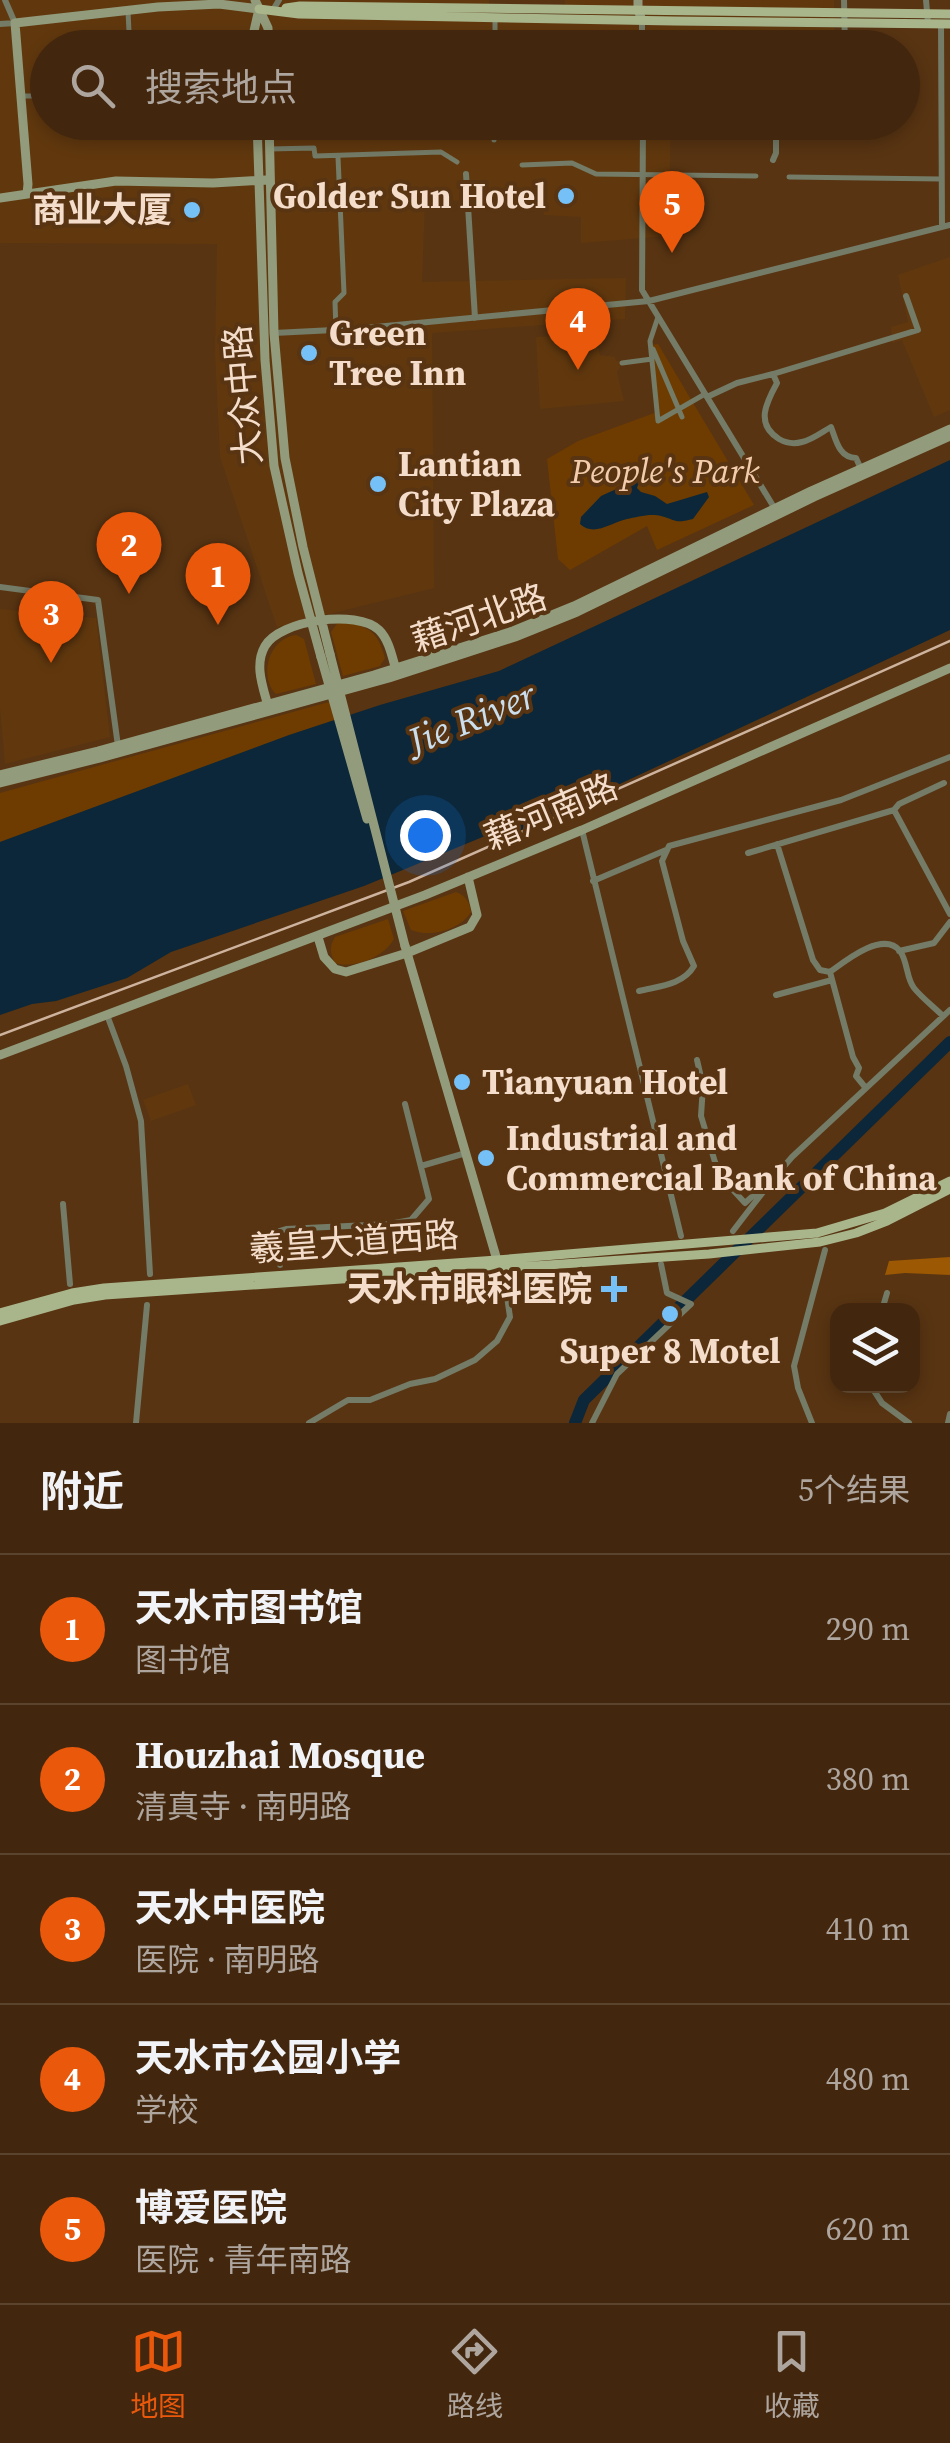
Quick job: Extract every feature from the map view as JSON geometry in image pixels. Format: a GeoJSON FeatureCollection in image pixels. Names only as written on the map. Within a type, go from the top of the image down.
{"type":"FeatureCollection","features":[{"type":"Feature","properties":{"kind":"main road"},"geometry":{"type":"LineString","coordinates":[[26,194],[14,23],[128,11],[152,4],[642,8],[945,19]]}},
{"type":"Feature","properties":{"kind":"main road"},"geometry":{"type":"LineString","coordinates":[[254,30],[257,4]]}},
{"type":"Feature","properties":{"kind":"main road"},"geometry":{"type":"LineString","coordinates":[[257,4],[268,30]]}},
{"type":"Feature","properties":{"kind":"main road"},"geometry":{"type":"LineString","coordinates":[[276,5],[299,14],[495,17],[642,8]]}},
{"type":"Feature","properties":{"kind":"main road","name":"大众中路"},"geometry":{"type":"LineString","coordinates":[[260,140],[266,180],[284,458],[316,622]]}},
{"type":"Feature","properties":{"kind":"main road","name":"大众中路"},"geometry":{"type":"LineString","coordinates":[[269,140],[264,360],[274,466],[406,949],[500,1268]]}},
{"type":"Feature","properties":{"kind":"main road"},"geometry":{"type":"LineString","coordinates":[[0,198],[116,181],[266,180]]}},
{"type":"Feature","properties":{"kind":"main road","name":"藉河北路"},"geometry":{"type":"LineString","coordinates":[[777,511],[861,469],[950,432]]}},
{"type":"Feature","properties":{"kind":"main road","name":"藉河北路"},"geometry":{"type":"LineString","coordinates":[[0,782],[397,672],[513,631],[950,432]]}},
{"type":"Feature","properties":{"kind":"main road"},"geometry":{"type":"LineString","coordinates":[[269,708],[260,660],[265,646],[284,628],[354,618],[368,622],[380,630],[388,643],[397,672]]}},
{"type":"Feature","properties":{"kind":"main road","name":"藉河南路"},"geometry":{"type":"LineString","coordinates":[[0,1055],[468,877],[950,668]]}},
{"type":"Feature","properties":{"kind":"main road","name":"藉河北路"},"geometry":{"type":"LineString","coordinates":[[0,775],[269,708]]}},
{"type":"Feature","properties":{"kind":"main road"},"geometry":{"type":"LineString","coordinates":[[318,936],[324,957],[335,969],[346,972],[470,927],[478,916],[468,877]]}},
{"type":"Feature","properties":{"kind":"main road","name":"羲皇大道西路"},"geometry":{"type":"LineString","coordinates":[[0,1313],[104,1288],[500,1268],[817,1232],[885,1213],[950,1181]]}},
{"type":"Feature","properties":{"kind":"main road","name":"羲皇大道西路"},"geometry":{"type":"LineString","coordinates":[[0,1321],[105,1295],[709,1254],[820,1242],[887,1221],[950,1190]]}},
{"type":"Feature","properties":{"kind":"street"},"geometry":{"type":"LineString","coordinates":[[0,24],[14,23],[5,0]]}},
{"type":"Feature","properties":{"kind":"street"},"geometry":{"type":"LineString","coordinates":[[844,0],[845,30]]}},
{"type":"Feature","properties":{"kind":"street"},"geometry":{"type":"LineString","coordinates":[[926,0],[928,19]]}},
{"type":"Feature","properties":{"kind":"street"},"geometry":{"type":"LineString","coordinates":[[128,11],[129,30]]}},
{"type":"Feature","properties":{"kind":"street"},"geometry":{"type":"LineString","coordinates":[[495,17],[495,30]]}},
{"type":"Feature","properties":{"kind":"street"},"geometry":{"type":"LineString","coordinates":[[274,333],[648,301],[946,226],[942,179],[945,19]]}},
{"type":"Feature","properties":{"kind":"street"},"geometry":{"type":"LineString","coordinates":[[22,96],[30,96]]}},
{"type":"Feature","properties":{"kind":"street"},"geometry":{"type":"LineString","coordinates":[[643,140],[642,290],[777,511]]}},
{"type":"Feature","properties":{"kind":"street"},"geometry":{"type":"LineString","coordinates":[[773,160],[776,140]]}},
{"type":"Feature","properties":{"kind":"street"},"geometry":{"type":"LineString","coordinates":[[269,149],[314,148],[315,156],[441,152],[457,162]]}},
{"type":"Feature","properties":{"kind":"street"},"geometry":{"type":"LineString","coordinates":[[336,330],[335,302],[344,293],[338,156]]}},
{"type":"Feature","properties":{"kind":"street"},"geometry":{"type":"LineString","coordinates":[[522,165],[572,163],[596,174],[756,176]]}},
{"type":"Feature","properties":{"kind":"street"},"geometry":{"type":"LineString","coordinates":[[466,174],[475,318]]}},
{"type":"Feature","properties":{"kind":"street"},"geometry":{"type":"LineString","coordinates":[[789,177],[942,179]]}},
{"type":"Feature","properties":{"kind":"street"},"geometry":{"type":"LineString","coordinates":[[658,317],[650,341],[658,421],[737,383],[918,330],[906,296]]}},
{"type":"Feature","properties":{"kind":"street"},"geometry":{"type":"LineString","coordinates":[[650,341],[682,417]]}},
{"type":"Feature","properties":{"kind":"street"},"geometry":{"type":"LineString","coordinates":[[622,363],[652,359]]}},
{"type":"Feature","properties":{"kind":"street"},"geometry":{"type":"LineString","coordinates":[[773,374],[777,383],[766,403],[766,427],[780,439],[798,444],[830,427],[842,454],[856,458],[861,469]]}},
{"type":"Feature","properties":{"kind":"street"},"geometry":{"type":"LineString","coordinates":[[0,586],[98,600],[118,746]]}},
{"type":"Feature","properties":{"kind":"street"},"geometry":{"type":"LineString","coordinates":[[593,881],[670,846],[842,800],[950,757]]}},
{"type":"Feature","properties":{"kind":"street"},"geometry":{"type":"LineString","coordinates":[[748,852],[894,810],[899,804],[944,784]]}},
{"type":"Feature","properties":{"kind":"street"},"geometry":{"type":"LineString","coordinates":[[894,810],[950,914]]}},
{"type":"Feature","properties":{"kind":"street"},"geometry":{"type":"LineString","coordinates":[[582,830],[681,1236]]}},
{"type":"Feature","properties":{"kind":"street"},"geometry":{"type":"LineString","coordinates":[[777,844],[813,960],[831,976],[859,1068],[856,1076],[865,1088]]}},
{"type":"Feature","properties":{"kind":"street"},"geometry":{"type":"LineString","coordinates":[[638,991],[679,981],[694,966],[662,861],[668,849]]}},
{"type":"Feature","properties":{"kind":"street"},"geometry":{"type":"LineString","coordinates":[[900,951],[934,944],[950,922]]}},
{"type":"Feature","properties":{"kind":"street"},"geometry":{"type":"LineString","coordinates":[[776,995],[831,976],[854,954],[889,944],[900,951],[912,986],[943,1016]]}},
{"type":"Feature","properties":{"kind":"street"},"geometry":{"type":"LineString","coordinates":[[697,1060],[703,1086],[701,1116],[715,1162],[723,1179],[746,1202],[950,1010]]}},
{"type":"Feature","properties":{"kind":"street"},"geometry":{"type":"LineString","coordinates":[[107,1015],[126,1066],[140,1122],[150,1274]]}},
{"type":"Feature","properties":{"kind":"street"},"geometry":{"type":"LineString","coordinates":[[280,1265],[276,1232],[411,1220],[429,1199],[406,1104]]}},
{"type":"Feature","properties":{"kind":"street"},"geometry":{"type":"LineString","coordinates":[[421,1166],[466,1153]]}},
{"type":"Feature","properties":{"kind":"street"},"geometry":{"type":"LineString","coordinates":[[732,1231],[772,1180]]}},
{"type":"Feature","properties":{"kind":"street"},"geometry":{"type":"LineString","coordinates":[[64,1204],[70,1284]]}},
{"type":"Feature","properties":{"kind":"street"},"geometry":{"type":"LineString","coordinates":[[812,1423],[794,1366],[824,1250]]}},
{"type":"Feature","properties":{"kind":"street"},"geometry":{"type":"LineString","coordinates":[[592,1423],[617,1374],[688,1303],[667,1293],[662,1264]]}},
{"type":"Feature","properties":{"kind":"street"},"geometry":{"type":"LineString","coordinates":[[309,1423],[348,1400],[370,1400],[435,1379],[475,1360],[498,1341],[510,1317],[500,1268]]}},
{"type":"Feature","properties":{"kind":"street"},"geometry":{"type":"LineString","coordinates":[[884,1303],[887,1294]]}},
{"type":"Feature","properties":{"kind":"street"},"geometry":{"type":"LineString","coordinates":[[136,1423],[147,1305]]}},
{"type":"Feature","properties":{"kind":"street"},"geometry":{"type":"LineString","coordinates":[[875,1393],[882,1404],[909,1423]]}},
{"type":"Feature","properties":{"kind":"street"},"geometry":{"type":"LineString","coordinates":[[948,1423],[950,1414]]}},
{"type":"Feature","properties":{"kind":"shaded area"},"geometry":{"type":"Polygon","coordinates":[[[0,0],[489,0],[489,21],[565,22],[565,0],[834,0],[835,30],[30,30],[30,140],[671,140],[668,236],[581,243],[581,217],[544,215],[542,197],[425,202],[422,282],[626,278],[625,319],[432,333],[434,588],[277,627],[220,457],[215,352],[217,244],[0,243],[0,0]]]}},
{"type":"Feature","properties":{"kind":"shaded area"},"geometry":{"type":"Polygon","coordinates":[[[950,257],[950,410],[934,417],[902,340],[892,343],[891,327],[908,322],[898,275],[950,257]]]}},
{"type":"Feature","properties":{"kind":"shaded area"},"geometry":{"type":"Polygon","coordinates":[[[594,334],[600,355],[620,361],[617,372],[624,401],[540,409],[536,337],[594,334]]]}},
{"type":"Feature","properties":{"kind":"shaded area"},"geometry":{"type":"Polygon","coordinates":[[[0,609],[96,618],[110,737],[5,764],[0,708],[0,609]]]}},
{"type":"Feature","properties":{"kind":"shaded area"},"geometry":{"type":"Polygon","coordinates":[[[188,1084],[196,1105],[151,1121],[143,1100],[188,1084]]]}},
{"type":"Feature","properties":{"kind":"shaded area"},"geometry":{"type":"Polygon","coordinates":[[[950,1257],[950,1275],[885,1275],[889,1261],[950,1257]]]}},
{"type":"Feature","properties":{"kind":"green space","name":"People's Park"},"geometry":{"type":"Polygon","coordinates":[[[658,344],[754,505],[657,550],[647,526],[570,570],[558,559],[547,459],[578,441],[657,412],[651,345],[658,344]]]}},
{"type":"Feature","properties":{"kind":"green space"},"geometry":{"type":"Polygon","coordinates":[[[339,621],[360,626],[375,636],[385,657],[380,666],[343,676],[331,632],[339,621]]]}},
{"type":"Feature","properties":{"kind":"green space"},"geometry":{"type":"Polygon","coordinates":[[[296,635],[304,639],[316,684],[276,694],[268,678],[269,659],[279,643],[296,635]]]}},
{"type":"Feature","properties":{"kind":"green space"},"geometry":{"type":"Polygon","coordinates":[[[329,702],[335,720],[0,842],[0,793],[329,702]]]}},
{"type":"Feature","properties":{"kind":"green space"},"geometry":{"type":"Polygon","coordinates":[[[456,892],[465,897],[471,912],[460,924],[444,931],[411,930],[403,911],[456,892]]]}},
{"type":"Feature","properties":{"kind":"green space"},"geometry":{"type":"Polygon","coordinates":[[[388,919],[394,939],[383,951],[360,963],[335,963],[331,950],[335,937],[388,919]]]}},
{"type":"Feature","properties":{"kind":"water","name":"Jie River"},"geometry":{"type":"Polygon","coordinates":[[[950,460],[950,630],[519,831],[485,836],[364,886],[171,952],[127,978],[0,1015],[0,842],[289,735],[499,671],[950,460]]]}},
{"type":"Feature","properties":{"kind":"water"},"geometry":{"type":"Polygon","coordinates":[[[663,467],[660,471],[640,479],[637,488],[667,504],[707,492],[709,497],[693,519],[678,521],[648,515],[597,529],[580,524],[581,517],[601,496],[625,485],[635,472],[663,467]]]}},
{"type":"Feature","properties":{"kind":"waterway"},"geometry":{"type":"LineString","coordinates":[[575,1423],[584,1400],[950,1042]]}},
{"type":"Feature","properties":{"kind":"tram line"},"geometry":{"type":"LineString","coordinates":[[0,1035],[409,882],[950,641]]}},
{"type":"Feature","properties":{"kind":"place","name":"Golder Sun Hotel"},"geometry":{"type":"Point","coordinates":[566,196]}},
{"type":"Feature","properties":{"kind":"place","name":"商业大厦"},"geometry":{"type":"Point","coordinates":[192,210]}},
{"type":"Feature","properties":{"kind":"place","name":"博爱医院"},"geometry":{"type":"Point","coordinates":[672,253]}},
{"type":"Feature","properties":{"kind":"place","name":"Green Tree Inn"},"geometry":{"type":"Point","coordinates":[309,353]}},
{"type":"Feature","properties":{"kind":"place","name":"天水市公园小学"},"geometry":{"type":"Point","coordinates":[578,370]}},
{"type":"Feature","properties":{"kind":"place","name":"Lantian City Plaza"},"geometry":{"type":"Point","coordinates":[378,484]}},
{"type":"Feature","properties":{"kind":"place","name":"Houzhai Mosque"},"geometry":{"type":"Point","coordinates":[129,594]}},
{"type":"Feature","properties":{"kind":"place","name":"天水市图书馆"},"geometry":{"type":"Point","coordinates":[218,625]}},
{"type":"Feature","properties":{"kind":"place","name":"天水中医院"},"geometry":{"type":"Point","coordinates":[51,663]}},
{"type":"Feature","properties":{"kind":"place","name":"Tianyuan Hotel"},"geometry":{"type":"Point","coordinates":[462,1082]}},
{"type":"Feature","properties":{"kind":"place","name":"Industrial and Commercial Bank of China"},"geometry":{"type":"Point","coordinates":[486,1158]}},
{"type":"Feature","properties":{"kind":"place","name":"天水市眼科医院"},"geometry":{"type":"Point","coordinates":[614,1289]}},
{"type":"Feature","properties":{"kind":"place","name":"Super 8 Motel"},"geometry":{"type":"Point","coordinates":[670,1314]}}]}
